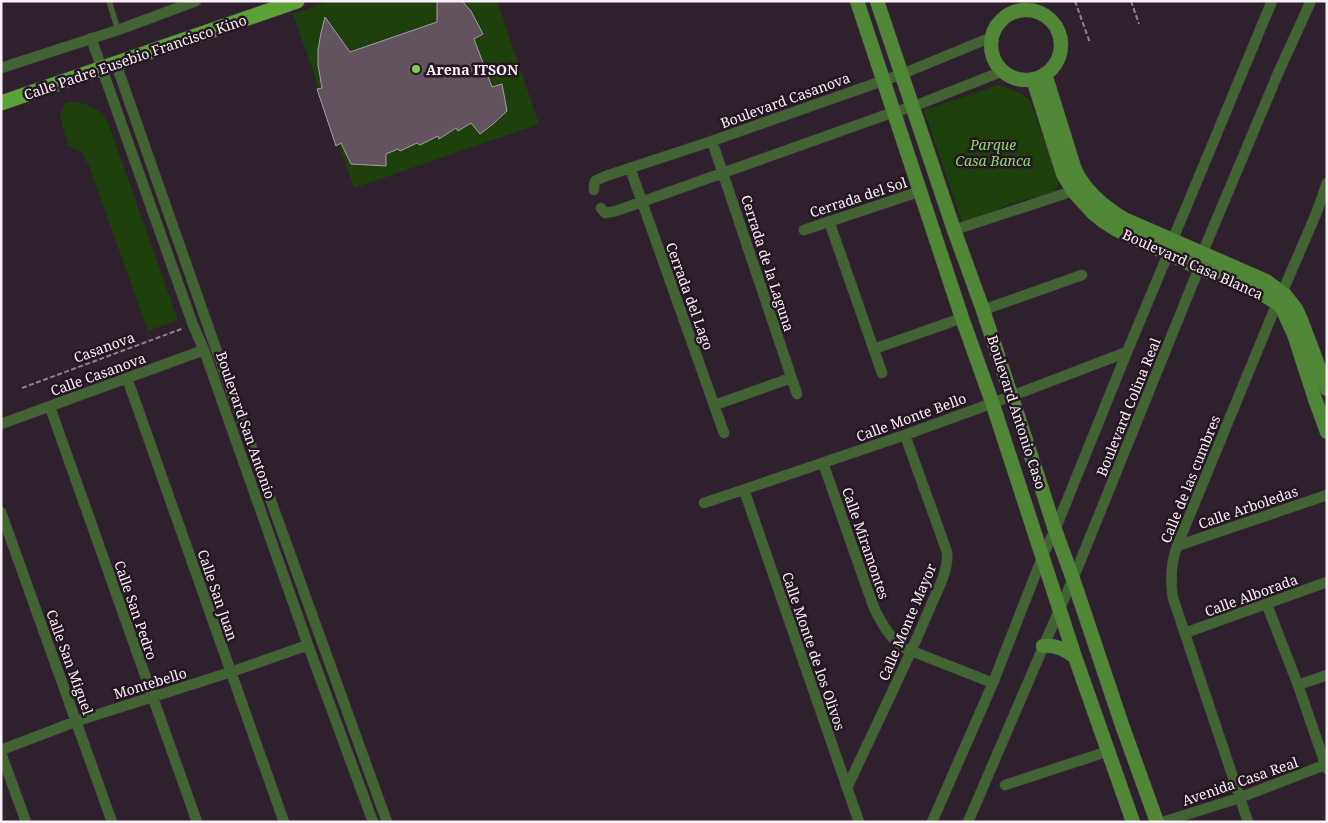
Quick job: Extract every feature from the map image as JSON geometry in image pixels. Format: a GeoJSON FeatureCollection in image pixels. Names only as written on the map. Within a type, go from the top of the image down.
{"type":"FeatureCollection","features":[{"type":"Feature","properties":{"kind":"main road","name":"Calle Padre Eusebio Francisco Kino"},"geometry":{"type":"LineString","coordinates":[[1,103],[297,1]]}},
{"type":"Feature","properties":{"kind":"main road","name":"Boulevard Antonio Caso"},"geometry":{"type":"LineString","coordinates":[[877,1],[1012,396],[1055,530],[1074,579],[1122,725],[1157,822]]}},
{"type":"Feature","properties":{"kind":"main road","name":"Boulevard Antonio Caso"},"geometry":{"type":"LineString","coordinates":[[858,2],[962,318],[1043,554],[1075,657],[1133,822]]}},
{"type":"Feature","properties":{"kind":"main road"},"geometry":{"type":"LineString","coordinates":[[1022,6],[1048,18],[1056,28],[1060,40],[1060,53],[1054,65],[1039,76],[1017,79],[1003,71],[995,61],[991,43],[995,28],[1007,8],[1022,6]]}},
{"type":"Feature","properties":{"kind":"main road","name":"Boulevard Casa Blanca"},"geometry":{"type":"LineString","coordinates":[[1039,76],[1080,180],[1099,201],[1135,224],[1266,281],[1280,298],[1326,429]]}},
{"type":"Feature","properties":{"kind":"main road","name":"Boulevard Casa Blanca"},"geometry":{"type":"LineString","coordinates":[[1039,76],[1063,174],[1073,191],[1093,213],[1116,230],[1168,254],[1293,304],[1327,389]]}},
{"type":"Feature","properties":{"kind":"main road"},"geometry":{"type":"LineString","coordinates":[[1043,646],[1063,648],[1075,657]]}},
{"type":"Feature","properties":{"kind":"street"},"geometry":{"type":"LineString","coordinates":[[1,68],[118,30],[196,1]]}},
{"type":"Feature","properties":{"kind":"street","name":"Boulevard Colina Real"},"geometry":{"type":"LineString","coordinates":[[932,822],[993,684],[1043,554],[1055,530],[1272,1]]}},
{"type":"Feature","properties":{"kind":"street","name":"Boulevard Colina Real"},"geometry":{"type":"LineString","coordinates":[[968,822],[1043,646],[1074,579],[1199,268],[1202,254],[1310,1]]}},
{"type":"Feature","properties":{"kind":"street","name":"Boulevard Casanova"},"geometry":{"type":"LineString","coordinates":[[594,190],[594,184],[597,179],[712,141],[902,74],[992,37]]}},
{"type":"Feature","properties":{"kind":"street","name":"Boulevard San Antonio"},"geometry":{"type":"LineString","coordinates":[[91,38],[109,66],[214,346],[387,822]]}},
{"type":"Feature","properties":{"kind":"street","name":"Boulevard San Antonio"},"geometry":{"type":"LineString","coordinates":[[109,66],[194,325],[373,822]]}},
{"type":"Feature","properties":{"kind":"street"},"geometry":{"type":"LineString","coordinates":[[601,208],[604,212],[609,213],[642,202],[912,107],[1003,71]]}},
{"type":"Feature","properties":{"kind":"street","name":"Cerrada de la Laguna"},"geometry":{"type":"LineString","coordinates":[[712,141],[797,394]]}},
{"type":"Feature","properties":{"kind":"street","name":"Cerrada del Lago"},"geometry":{"type":"LineString","coordinates":[[630,168],[724,433]]}},
{"type":"Feature","properties":{"kind":"street","name":"Calle de las cumbres"},"geometry":{"type":"LineString","coordinates":[[1248,822],[1173,598],[1171,583],[1172,565],[1177,546],[1316,214],[1327,183]]}},
{"type":"Feature","properties":{"kind":"street","name":"Cerrada del Sol"},"geometry":{"type":"LineString","coordinates":[[804,230],[921,191]]}},
{"type":"Feature","properties":{"kind":"street"},"geometry":{"type":"LineString","coordinates":[[954,230],[1073,191]]}},
{"type":"Feature","properties":{"kind":"street"},"geometry":{"type":"LineString","coordinates":[[1316,214],[1327,203]]}},
{"type":"Feature","properties":{"kind":"street"},"geometry":{"type":"LineString","coordinates":[[830,222],[882,373]]}},
{"type":"Feature","properties":{"kind":"street"},"geometry":{"type":"LineString","coordinates":[[983,310],[1082,274]]}},
{"type":"Feature","properties":{"kind":"street"},"geometry":{"type":"LineString","coordinates":[[190,310],[204,350]]}},
{"type":"Feature","properties":{"kind":"street"},"geometry":{"type":"LineString","coordinates":[[874,350],[962,318]]}},
{"type":"Feature","properties":{"kind":"street","name":"Calle Casanova"},"geometry":{"type":"LineString","coordinates":[[1,424],[214,346]]}},
{"type":"Feature","properties":{"kind":"street","name":"Calle Monte Bello"},"geometry":{"type":"LineString","coordinates":[[704,503],[1012,396],[1127,352]]}},
{"type":"Feature","properties":{"kind":"street","name":"Calle San Juan"},"geometry":{"type":"LineString","coordinates":[[127,378],[284,822]]}},
{"type":"Feature","properties":{"kind":"street"},"geometry":{"type":"LineString","coordinates":[[715,405],[791,378]]}},
{"type":"Feature","properties":{"kind":"street","name":"Calle San Pedro"},"geometry":{"type":"LineString","coordinates":[[50,407],[197,822]]}},
{"type":"Feature","properties":{"kind":"street","name":"Calle Monte Mayor"},"geometry":{"type":"LineString","coordinates":[[847,788],[912,651],[943,576],[948,559],[905,434]]}},
{"type":"Feature","properties":{"kind":"street","name":"Calle Miramontes"},"geometry":{"type":"LineString","coordinates":[[823,463],[874,608],[893,640],[904,648],[993,684]]}},
{"type":"Feature","properties":{"kind":"street","name":"Calle Monte de los Olivos"},"geometry":{"type":"LineString","coordinates":[[744,490],[859,822]]}},
{"type":"Feature","properties":{"kind":"street","name":"Calle Arboledas"},"geometry":{"type":"LineString","coordinates":[[1177,546],[1327,495]]}},
{"type":"Feature","properties":{"kind":"street","name":"Calle San Miguel"},"geometry":{"type":"LineString","coordinates":[[1,512],[112,822]]}},
{"type":"Feature","properties":{"kind":"street","name":"Calle Alborada"},"geometry":{"type":"LineString","coordinates":[[1185,633],[1327,582]]}},
{"type":"Feature","properties":{"kind":"street"},"geometry":{"type":"LineString","coordinates":[[1267,605],[1298,685],[1326,766]]}},
{"type":"Feature","properties":{"kind":"street","name":"Montebello"},"geometry":{"type":"LineString","coordinates":[[1,751],[76,721],[231,672],[308,645]]}},
{"type":"Feature","properties":{"kind":"street"},"geometry":{"type":"LineString","coordinates":[[1298,685],[1327,675]]}},
{"type":"Feature","properties":{"kind":"street"},"geometry":{"type":"LineString","coordinates":[[1,751],[26,822]]}},
{"type":"Feature","properties":{"kind":"street"},"geometry":{"type":"LineString","coordinates":[[1005,785],[1109,751]]}},
{"type":"Feature","properties":{"kind":"street","name":"Avenida Casa Real"},"geometry":{"type":"LineString","coordinates":[[1163,822],[1239,798],[1326,766]]}},
{"type":"Feature","properties":{"kind":"lane"},"geometry":{"type":"LineString","coordinates":[[109,1],[118,30]]}},
{"type":"Feature","properties":{"kind":"path"},"geometry":{"type":"LineString","coordinates":[[1075,1],[1090,43]]}},
{"type":"Feature","properties":{"kind":"path"},"geometry":{"type":"LineString","coordinates":[[1131,1],[1140,24]]}},
{"type":"Feature","properties":{"kind":"path","name":"Casanova"},"geometry":{"type":"LineString","coordinates":[[22,388],[194,325]]}},
{"type":"Feature","properties":{"kind":"green space","name":"Arena ITSON"},"geometry":{"type":"Polygon","coordinates":[[[329,1],[497,1],[539,124],[354,188],[293,14],[329,1]]]}},
{"type":"Feature","properties":{"kind":"green space","name":"Parque Casa Banca"},"geometry":{"type":"Polygon","coordinates":[[[998,85],[1018,92],[1030,100],[1059,183],[1053,194],[1012,203],[963,224],[924,110],[998,85]]]}},
{"type":"Feature","properties":{"kind":"green space"},"geometry":{"type":"Polygon","coordinates":[[[70,102],[91,106],[107,120],[178,320],[148,331],[89,166],[82,153],[68,146],[60,116],[64,104],[70,102]]]}},
{"type":"Feature","properties":{"kind":"building","name":"Arena ITSON"},"geometry":{"type":"Polygon","coordinates":[[[437,1],[462,1],[471,11],[483,34],[474,39],[492,87],[502,84],[507,111],[480,134],[471,123],[458,131],[456,128],[439,139],[438,136],[420,145],[417,143],[400,151],[398,149],[386,154],[386,166],[351,164],[341,143],[336,146],[317,89],[322,88],[318,65],[318,50],[325,17],[350,52],[437,22],[437,1]]]}},
{"type":"Feature","properties":{"kind":"place","name":"Arena ITSON"},"geometry":{"type":"Point","coordinates":[416,69]}}]}
